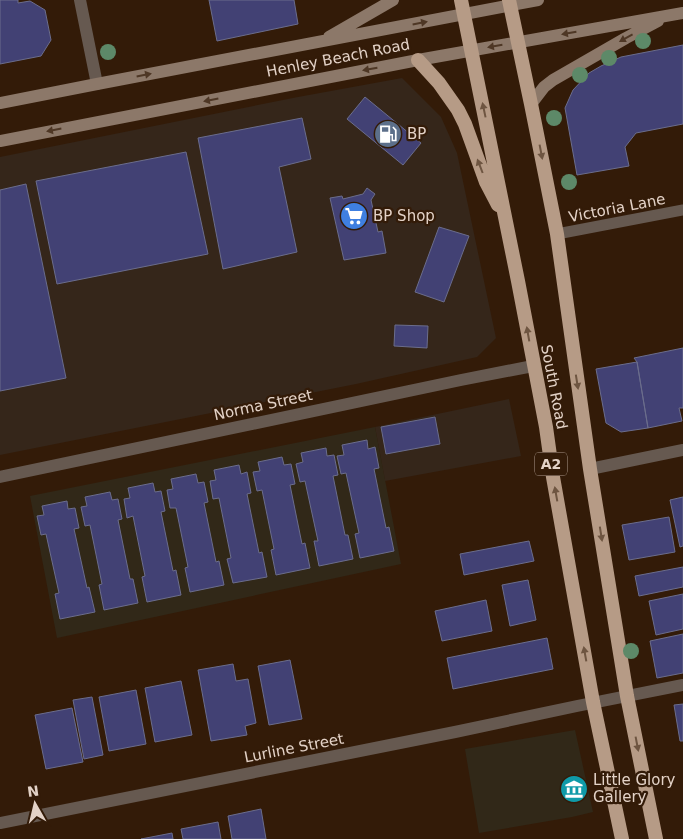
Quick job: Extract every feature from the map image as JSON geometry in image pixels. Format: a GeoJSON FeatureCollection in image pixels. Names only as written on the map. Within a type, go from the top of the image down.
{"type":"FeatureCollection","features":[{"type":"Feature","properties":{"kind":"highway","name":"South Road"},"geometry":{"type":"LineString","coordinates":[[461,0],[508,226],[546,427],[553,478],[593,702],[622,839]]}},
{"type":"Feature","properties":{"kind":"highway","name":"South Road"},"geometry":{"type":"LineString","coordinates":[[510,3],[556,234],[590,469],[627,696],[656,839]]}},
{"type":"Feature","properties":{"kind":"highway"},"geometry":{"type":"LineString","coordinates":[[418,60],[439,83],[458,110],[486,182],[508,226]]}},
{"type":"Feature","properties":{"kind":"main road"},"geometry":{"type":"LineString","coordinates":[[320,42],[393,0]]}},
{"type":"Feature","properties":{"kind":"main road","name":"Henley Beach Road"},"geometry":{"type":"LineString","coordinates":[[0,103],[464,14],[510,3],[538,0]]}},
{"type":"Feature","properties":{"kind":"main road","name":"Henley Beach Road"},"geometry":{"type":"LineString","coordinates":[[0,141],[471,50],[683,13]]}},
{"type":"Feature","properties":{"kind":"main road"},"geometry":{"type":"LineString","coordinates":[[531,104],[544,87],[553,80],[669,15]]}},
{"type":"Feature","properties":{"kind":"street"},"geometry":{"type":"LineString","coordinates":[[80,0],[96,84]]}},
{"type":"Feature","properties":{"kind":"street","name":"Norma Street"},"geometry":{"type":"LineString","coordinates":[[0,477],[534,366]]}},
{"type":"Feature","properties":{"kind":"street"},"geometry":{"type":"LineString","coordinates":[[590,469],[683,450]]}},
{"type":"Feature","properties":{"kind":"street","name":"Lurline Street"},"geometry":{"type":"LineString","coordinates":[[0,824],[683,685]]}},
{"type":"Feature","properties":{"kind":"lane","name":"Victoria Lane"},"geometry":{"type":"LineString","coordinates":[[556,234],[683,210]]}},
{"type":"Feature","properties":{"kind":"shaded area"},"geometry":{"type":"Polygon","coordinates":[[[402,78],[441,117],[457,153],[496,338],[477,357],[356,384],[0,455],[0,157],[402,78]]]}},
{"type":"Feature","properties":{"kind":"shaded area"},"geometry":{"type":"Polygon","coordinates":[[[509,399],[521,456],[385,481],[375,427],[509,399]]]}},
{"type":"Feature","properties":{"kind":"shaded area"},"geometry":{"type":"Polygon","coordinates":[[[375,427],[401,564],[57,638],[30,496],[375,427]]]}},
{"type":"Feature","properties":{"kind":"shaded area"},"geometry":{"type":"Polygon","coordinates":[[[575,730],[593,812],[479,833],[465,749],[575,730]]]}},
{"type":"Feature","properties":{"kind":"building"},"geometry":{"type":"Polygon","coordinates":[[[0,0],[18,0],[18,3],[30,1],[45,10],[51,40],[41,56],[0,64],[0,0]]]}},
{"type":"Feature","properties":{"kind":"building"},"geometry":{"type":"Polygon","coordinates":[[[209,0],[294,0],[298,24],[217,41],[209,0]]]}},
{"type":"Feature","properties":{"kind":"building"},"geometry":{"type":"Polygon","coordinates":[[[683,45],[683,124],[636,133],[625,147],[629,166],[577,175],[565,108],[573,90],[589,73],[621,57],[683,45]]]}},
{"type":"Feature","properties":{"kind":"building"},"geometry":{"type":"Polygon","coordinates":[[[365,97],[421,143],[403,165],[347,119],[365,97]]]}},
{"type":"Feature","properties":{"kind":"building"},"geometry":{"type":"Polygon","coordinates":[[[302,118],[311,159],[279,167],[297,252],[223,269],[198,138],[302,118]]]}},
{"type":"Feature","properties":{"kind":"building"},"geometry":{"type":"Polygon","coordinates":[[[186,152],[208,254],[57,284],[36,181],[186,152]]]}},
{"type":"Feature","properties":{"kind":"building"},"geometry":{"type":"Polygon","coordinates":[[[26,184],[66,378],[0,391],[0,190],[26,184]]]}},
{"type":"Feature","properties":{"kind":"building","name":"BP Shop"},"geometry":{"type":"Polygon","coordinates":[[[367,188],[375,194],[371,200],[378,232],[382,231],[386,253],[344,260],[330,198],[342,196],[343,199],[363,194],[367,188]]]}},
{"type":"Feature","properties":{"kind":"building"},"geometry":{"type":"Polygon","coordinates":[[[439,227],[469,236],[444,302],[415,292],[439,227]]]}},
{"type":"Feature","properties":{"kind":"building"},"geometry":{"type":"Polygon","coordinates":[[[395,325],[428,326],[427,348],[394,346],[395,325]]]}},
{"type":"Feature","properties":{"kind":"building"},"geometry":{"type":"Polygon","coordinates":[[[683,348],[683,408],[679,408],[682,421],[648,428],[637,362],[634,358],[683,348]]]}},
{"type":"Feature","properties":{"kind":"building"},"geometry":{"type":"Polygon","coordinates":[[[637,362],[648,428],[621,432],[606,423],[596,369],[637,362]]]}},
{"type":"Feature","properties":{"kind":"building"},"geometry":{"type":"Polygon","coordinates":[[[435,417],[440,444],[386,454],[381,427],[435,417]]]}},
{"type":"Feature","properties":{"kind":"building"},"geometry":{"type":"Polygon","coordinates":[[[367,440],[368,449],[375,447],[379,468],[374,469],[386,528],[389,527],[394,551],[360,558],[355,534],[359,533],[346,473],[341,474],[337,456],[344,455],[342,445],[367,440]]]}},
{"type":"Feature","properties":{"kind":"building"},"geometry":{"type":"Polygon","coordinates":[[[326,448],[327,456],[334,455],[338,475],[333,476],[345,535],[348,535],[353,559],[319,566],[314,541],[318,541],[305,481],[300,482],[296,464],[303,462],[301,453],[326,448]]]}},
{"type":"Feature","properties":{"kind":"building"},"geometry":{"type":"Polygon","coordinates":[[[282,457],[284,465],[291,464],[295,484],[290,485],[302,544],[305,543],[310,568],[276,575],[271,550],[274,549],[262,490],[257,491],[253,472],[260,471],[258,462],[282,457]]]}},
{"type":"Feature","properties":{"kind":"building"},"geometry":{"type":"Polygon","coordinates":[[[239,465],[241,474],[247,472],[251,493],[247,494],[259,553],[262,552],[267,577],[233,583],[227,559],[231,558],[219,498],[213,499],[210,481],[216,480],[214,470],[239,465]]]}},
{"type":"Feature","properties":{"kind":"building"},"geometry":{"type":"Polygon","coordinates":[[[196,474],[198,483],[204,482],[208,502],[204,503],[216,562],[219,561],[224,585],[190,592],[185,568],[188,567],[176,508],[170,508],[167,490],[173,489],[171,479],[196,474]]]}},
{"type":"Feature","properties":{"kind":"building"},"geometry":{"type":"Polygon","coordinates":[[[153,483],[155,492],[161,491],[165,511],[161,512],[173,571],[176,570],[181,595],[147,602],[142,577],[145,576],[133,516],[127,518],[124,499],[130,498],[128,488],[153,483]]]}},
{"type":"Feature","properties":{"kind":"building"},"geometry":{"type":"Polygon","coordinates":[[[110,492],[112,500],[118,499],[122,519],[118,520],[130,579],[133,579],[138,603],[104,610],[99,585],[102,584],[90,525],[85,526],[81,507],[87,506],[85,497],[110,492]]]}},
{"type":"Feature","properties":{"kind":"building"},"geometry":{"type":"Polygon","coordinates":[[[683,497],[683,546],[680,547],[670,500],[683,497]]]}},
{"type":"Feature","properties":{"kind":"building"},"geometry":{"type":"Polygon","coordinates":[[[67,501],[68,509],[75,508],[79,528],[74,529],[87,588],[89,587],[95,612],[60,619],[55,594],[59,593],[46,534],[41,535],[37,516],[44,515],[42,506],[67,501]]]}},
{"type":"Feature","properties":{"kind":"building"},"geometry":{"type":"Polygon","coordinates":[[[669,517],[675,552],[629,560],[622,525],[669,517]]]}},
{"type":"Feature","properties":{"kind":"building"},"geometry":{"type":"Polygon","coordinates":[[[529,541],[534,561],[464,575],[460,554],[529,541]]]}},
{"type":"Feature","properties":{"kind":"building"},"geometry":{"type":"Polygon","coordinates":[[[683,567],[683,587],[639,596],[635,576],[683,567]]]}},
{"type":"Feature","properties":{"kind":"building"},"geometry":{"type":"Polygon","coordinates":[[[528,580],[536,620],[510,626],[502,585],[528,580]]]}},
{"type":"Feature","properties":{"kind":"building"},"geometry":{"type":"Polygon","coordinates":[[[683,594],[683,629],[656,635],[649,601],[683,594]]]}},
{"type":"Feature","properties":{"kind":"building"},"geometry":{"type":"Polygon","coordinates":[[[486,600],[492,631],[442,641],[435,611],[486,600]]]}},
{"type":"Feature","properties":{"kind":"building"},"geometry":{"type":"Polygon","coordinates":[[[683,634],[683,673],[657,678],[650,641],[683,634]]]}},
{"type":"Feature","properties":{"kind":"building"},"geometry":{"type":"Polygon","coordinates":[[[547,638],[553,669],[453,689],[447,658],[547,638]]]}},
{"type":"Feature","properties":{"kind":"building"},"geometry":{"type":"Polygon","coordinates":[[[290,660],[302,719],[269,725],[258,666],[290,660]]]}},
{"type":"Feature","properties":{"kind":"building"},"geometry":{"type":"Polygon","coordinates":[[[233,664],[236,681],[248,679],[256,723],[245,726],[247,735],[211,741],[198,670],[233,664]]]}},
{"type":"Feature","properties":{"kind":"building"},"geometry":{"type":"Polygon","coordinates":[[[181,681],[192,735],[155,742],[145,688],[181,681]]]}},
{"type":"Feature","properties":{"kind":"building"},"geometry":{"type":"Polygon","coordinates":[[[136,690],[146,744],[109,751],[99,697],[136,690]]]}},
{"type":"Feature","properties":{"kind":"building"},"geometry":{"type":"Polygon","coordinates":[[[92,697],[103,755],[84,759],[73,700],[92,697]]]}},
{"type":"Feature","properties":{"kind":"building"},"geometry":{"type":"Polygon","coordinates":[[[683,704],[683,741],[680,741],[674,705],[683,704]]]}},
{"type":"Feature","properties":{"kind":"building"},"geometry":{"type":"Polygon","coordinates":[[[72,708],[83,762],[46,769],[35,715],[72,708]]]}},
{"type":"Feature","properties":{"kind":"building"},"geometry":{"type":"Polygon","coordinates":[[[261,809],[266,839],[232,839],[228,816],[261,809]]]}},
{"type":"Feature","properties":{"kind":"building"},"geometry":{"type":"Polygon","coordinates":[[[218,822],[221,839],[183,839],[181,829],[218,822]]]}},
{"type":"Feature","properties":{"kind":"building"},"geometry":{"type":"Polygon","coordinates":[[[172,833],[173,839],[141,839],[172,833]]]}},
{"type":"Feature","properties":{"kind":"place","name":"BP"},"geometry":{"type":"Point","coordinates":[388,134]}},
{"type":"Feature","properties":{"kind":"place","name":"BP Shop"},"geometry":{"type":"Point","coordinates":[354,216]}},
{"type":"Feature","properties":{"kind":"place","name":"Little Glory Gallery"},"geometry":{"type":"Point","coordinates":[574,789]}}]}
